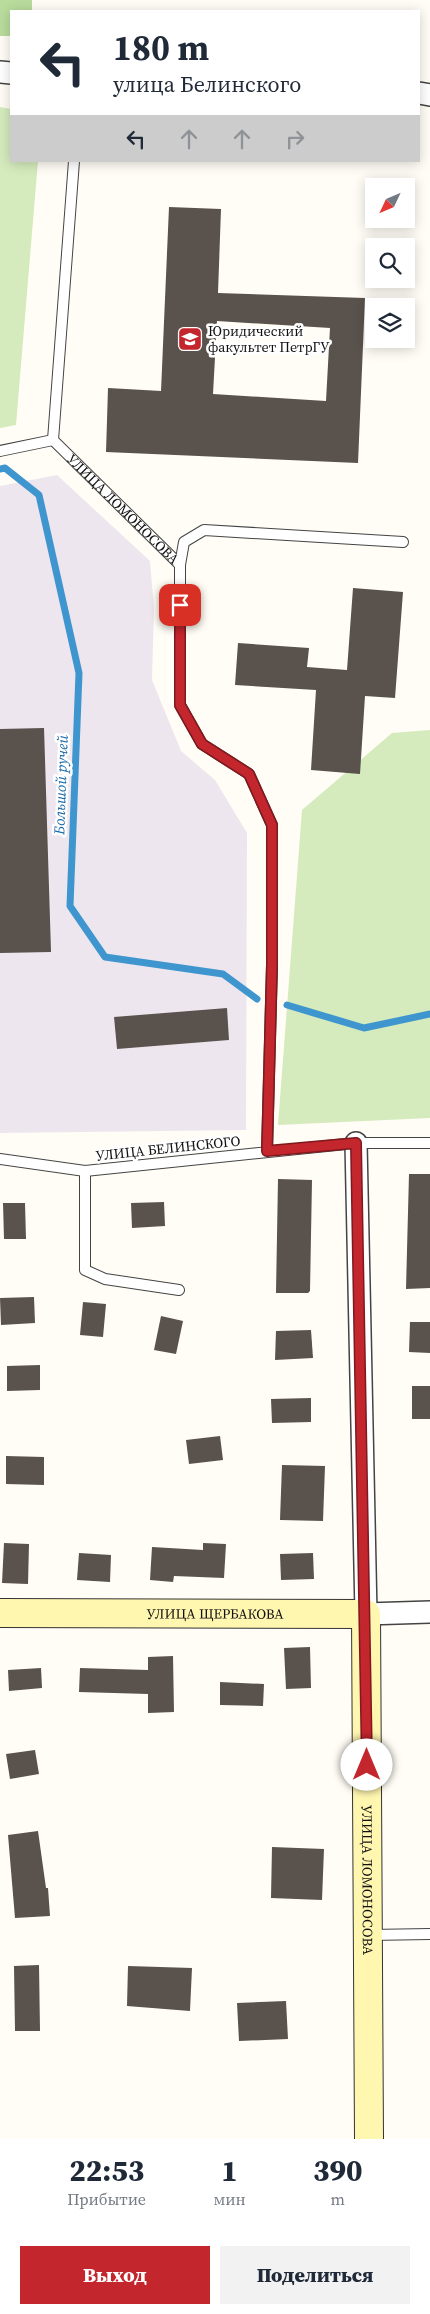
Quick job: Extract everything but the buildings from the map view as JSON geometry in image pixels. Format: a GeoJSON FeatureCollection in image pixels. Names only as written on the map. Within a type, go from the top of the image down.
{"type":"FeatureCollection","features":[{"type":"Feature","properties":{"kind":"street","name":"УЛИЦА ЛОМОНОСОВА"},"geometry":{"type":"LineString","coordinates":[[356,1143],[366,1614],[369,2139]]}},
{"type":"Feature","properties":{"kind":"street","name":"УЛИЦА ЩЕРБАКОВА"},"geometry":{"type":"LineString","coordinates":[[0,1613],[366,1614],[430,1612]]}},
{"type":"Feature","properties":{"kind":"lane"},"geometry":{"type":"LineString","coordinates":[[0,451],[53,440],[74,162]]}},
{"type":"Feature","properties":{"kind":"lane","name":"УЛИЦА ЛОМОНОСОВА"},"geometry":{"type":"LineString","coordinates":[[53,440],[180,566],[180,705],[202,744],[249,774],[272,825],[272,965],[267,1151]]}},
{"type":"Feature","properties":{"kind":"lane"},"geometry":{"type":"LineString","coordinates":[[180,566],[184,542],[204,530],[403,542]]}},
{"type":"Feature","properties":{"kind":"lane","name":"УЛИЦА БЕЛИНСКОГО"},"geometry":{"type":"LineString","coordinates":[[0,1159],[84,1171],[356,1143],[430,1143]]}},
{"type":"Feature","properties":{"kind":"lane"},"geometry":{"type":"LineString","coordinates":[[84,1171],[85,1270],[105,1278],[179,1290]]}},
{"type":"Feature","properties":{"kind":"lane"},"geometry":{"type":"LineString","coordinates":[[368,1935],[430,1934]]}},
{"type":"Feature","properties":{"kind":"shaded area"},"geometry":{"type":"Polygon","coordinates":[[[57,475],[150,561],[154,608],[152,680],[181,751],[215,780],[247,833],[246,1130],[0,1133],[0,486],[57,475]]]}},
{"type":"Feature","properties":{"kind":"green space"},"geometry":{"type":"Polygon","coordinates":[[[0,0],[32,0],[32,10],[10,10],[10,36],[0,36],[0,0]]]}},
{"type":"Feature","properties":{"kind":"green space"},"geometry":{"type":"Polygon","coordinates":[[[0,107],[10,109],[10,162],[38,162],[16,425],[0,428],[0,107]]]}},
{"type":"Feature","properties":{"kind":"green space"},"geometry":{"type":"Polygon","coordinates":[[[430,730],[430,1118],[278,1125],[302,810],[392,733],[430,730]]]}},
{"type":"Feature","properties":{"kind":"waterway","name":"Большой ручей"},"geometry":{"type":"LineString","coordinates":[[0,469],[5,468],[39,495],[79,673],[70,906],[105,957],[223,974],[257,999]]}},
{"type":"Feature","properties":{"kind":"waterway","name":"Большой ручей"},"geometry":{"type":"LineString","coordinates":[[287,1005],[364,1028],[430,1014]]}},
{"type":"Feature","properties":{"kind":"place","name":"Юридический факультет ПетрГУ"},"geometry":{"type":"Point","coordinates":[190,339]}},
{"type":"Feature","properties":{"kind":"route"},"geometry":{"type":"LineString","coordinates":[[180,605],[180,705],[202,744],[249,774],[272,825],[272,965],[267,1151],[356,1143],[366,1614],[367,1765]]}}]}
